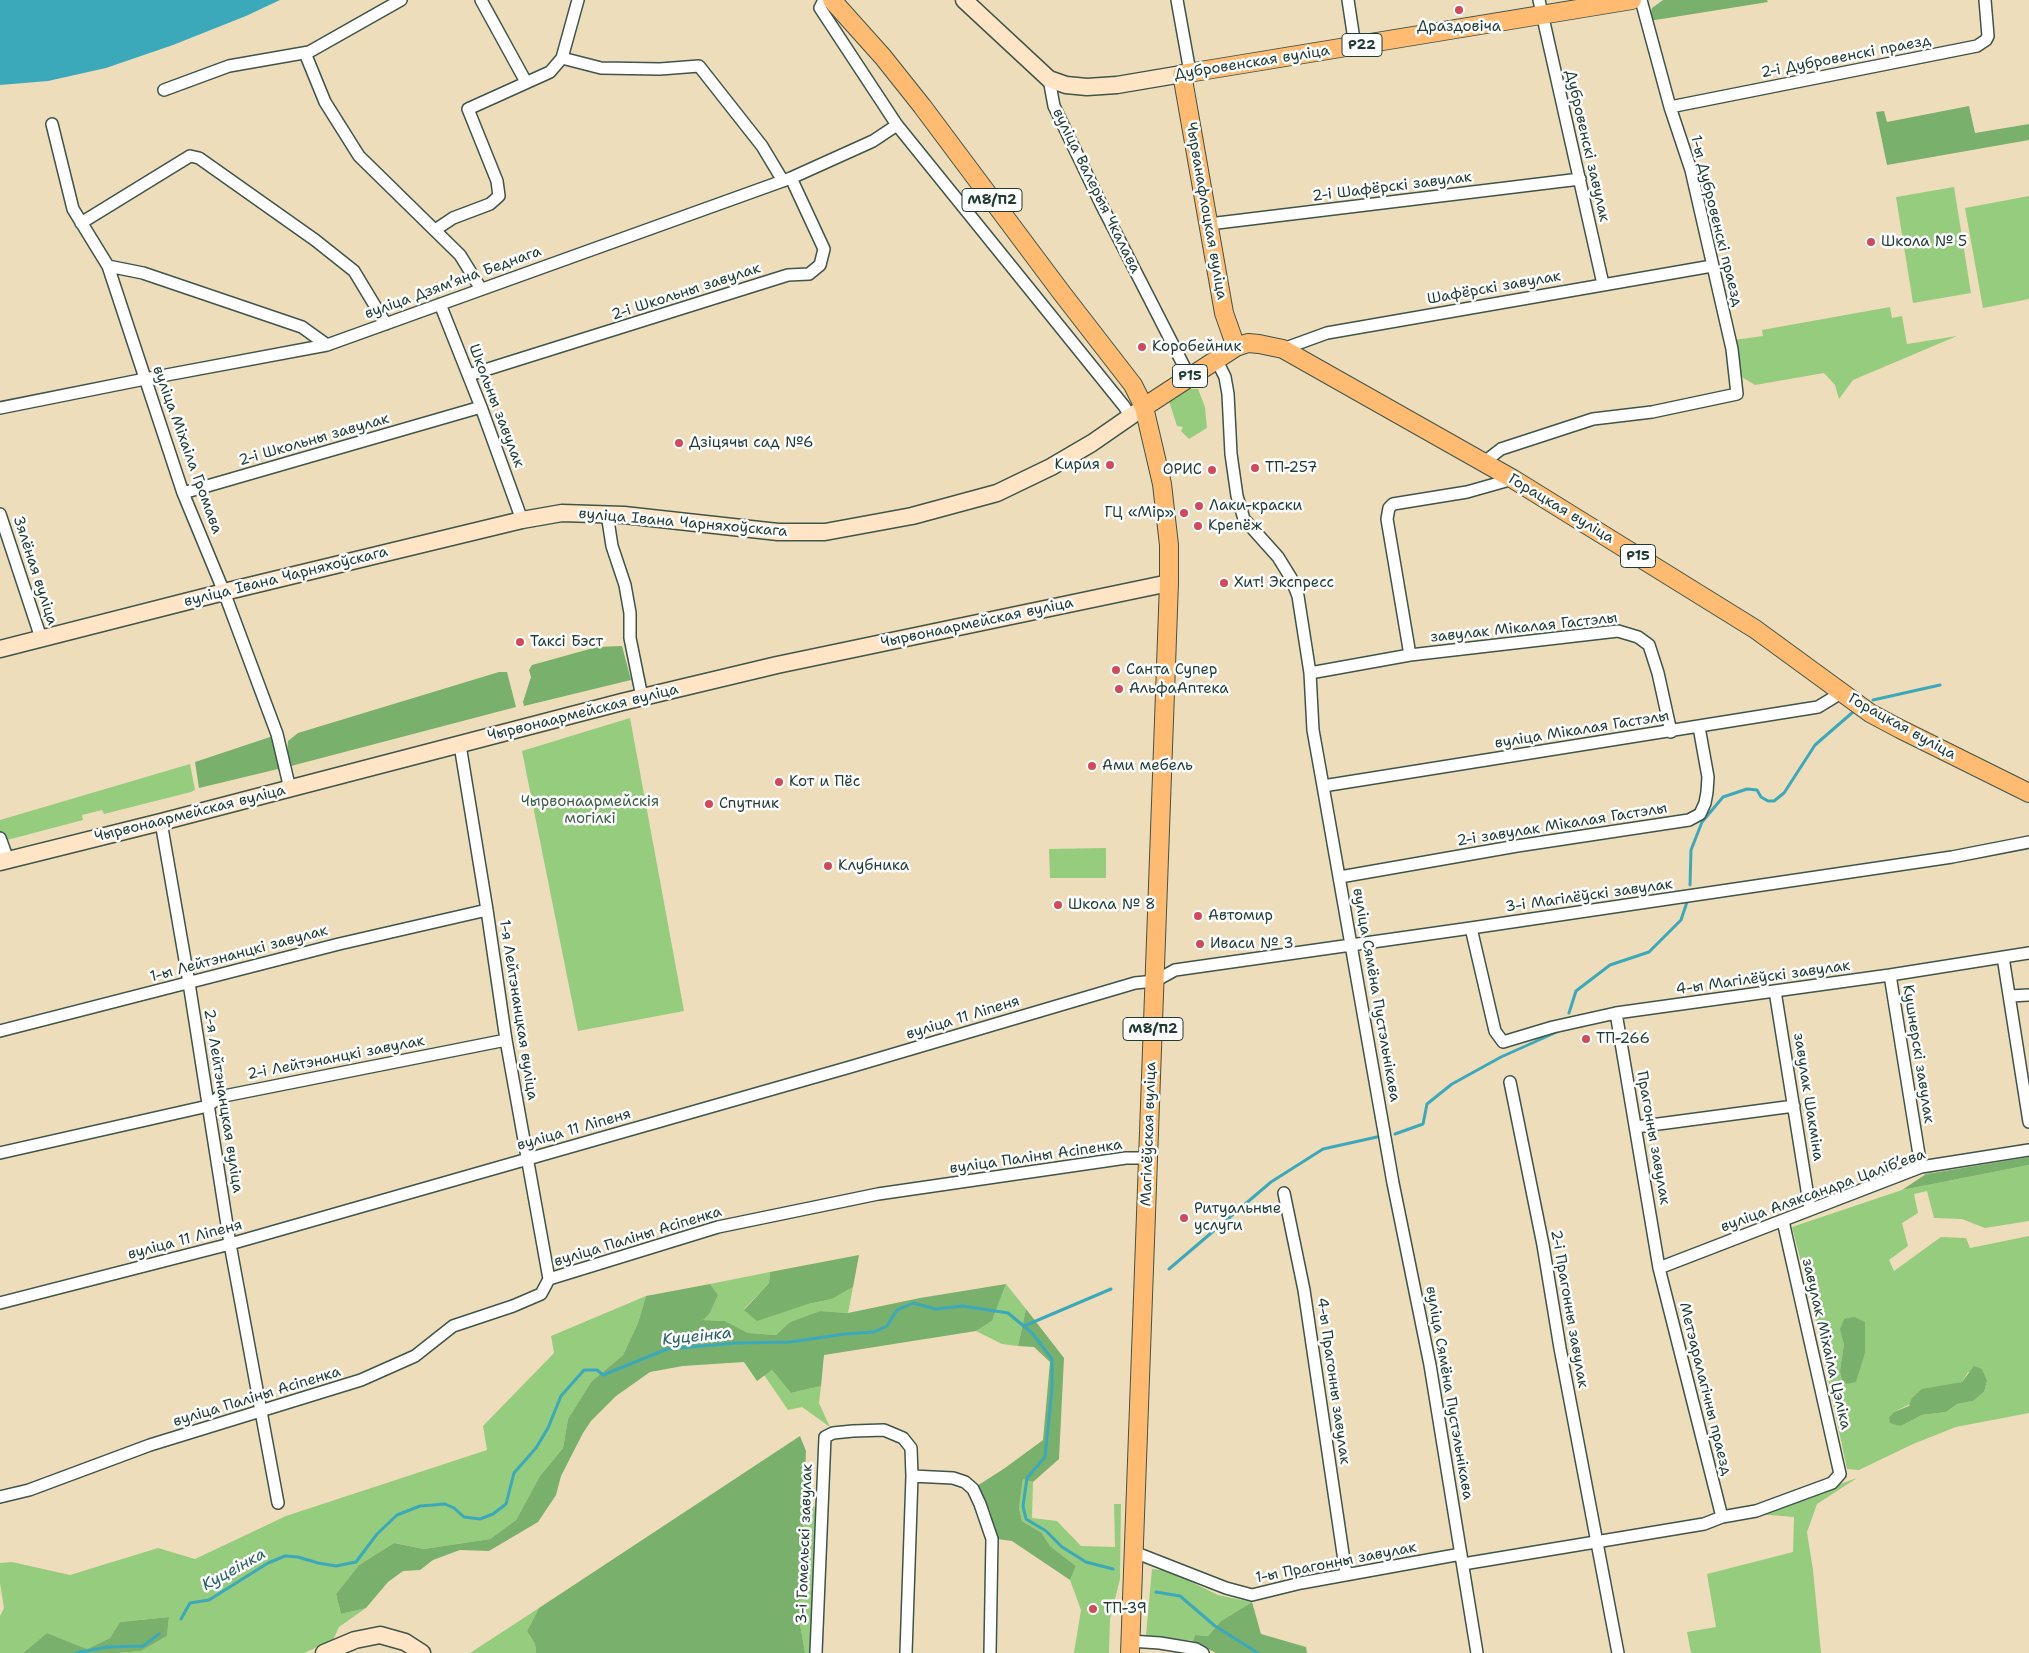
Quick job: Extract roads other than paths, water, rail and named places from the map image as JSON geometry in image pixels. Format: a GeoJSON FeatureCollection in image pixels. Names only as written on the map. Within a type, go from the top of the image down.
{"type":"FeatureCollection","features":[{"type":"Feature","properties":{"kind":"main road","name":"М8/П2"},"geometry":{"type":"LineString","coordinates":[[832,0],[883,57],[922,106],[1061,292],[1118,364],[1133,385],[1138,412]]}},
{"type":"Feature","properties":{"kind":"main road","name":"Р22"},"geometry":{"type":"LineString","coordinates":[[964,0],[1049,79]]}},
{"type":"Feature","properties":{"kind":"main road","name":"Дубровенская вуліца"},"geometry":{"type":"LineString","coordinates":[[1049,79],[1066,85],[1087,87],[1117,85],[1355,46],[1540,8],[1632,0]]}},
{"type":"Feature","properties":{"kind":"main road","name":"Чырванафлоцкая вуліца"},"geometry":{"type":"LineString","coordinates":[[1186,73],[1224,313],[1236,347]]}},
{"type":"Feature","properties":{"kind":"main road","name":"Горацкая вуліца"},"geometry":{"type":"LineString","coordinates":[[1236,347],[1248,343],[1283,349],[1513,479],[1755,628],[1870,713],[2029,793]]}},
{"type":"Feature","properties":{"kind":"main road","name":"Р15"},"geometry":{"type":"LineString","coordinates":[[1138,412],[1189,376],[1236,347]]}},
{"type":"Feature","properties":{"kind":"main road","name":"вуліца Івана Чарняхоўскага"},"geometry":{"type":"LineString","coordinates":[[0,649],[224,592],[522,520],[562,513],[607,514],[778,532],[826,532],[912,516],[997,493],[1051,467],[1138,412]]}},
{"type":"Feature","properties":{"kind":"main road","name":"Магілёўская вуліца"},"geometry":{"type":"LineString","coordinates":[[1130,1647],[1169,583],[1169,545],[1162,484],[1138,412]]}},
{"type":"Feature","properties":{"kind":"main road","name":"Чырвонаармейская вуліца"},"geometry":{"type":"LineString","coordinates":[[4,861],[642,697],[777,666],[1169,583]]}},
{"type":"Feature","properties":{"kind":"main road"},"geometry":{"type":"LineString","coordinates":[[324,1653],[354,1640],[380,1635],[405,1642],[422,1653]]}},
{"type":"Feature","properties":{"kind":"street"},"geometry":{"type":"LineString","coordinates":[[164,90],[228,66],[305,52],[401,0]]}},
{"type":"Feature","properties":{"kind":"street"},"geometry":{"type":"LineString","coordinates":[[481,0],[526,82]]}},
{"type":"Feature","properties":{"kind":"street"},"geometry":{"type":"LineString","coordinates":[[435,230],[453,218],[490,204],[499,196],[497,181],[468,109],[550,72],[562,58],[578,0]]}},
{"type":"Feature","properties":{"kind":"street"},"geometry":{"type":"LineString","coordinates":[[824,0],[820,8],[897,125],[1112,390],[1138,412]]}},
{"type":"Feature","properties":{"kind":"street","name":"Чырванафлоцкая вуліца"},"geometry":{"type":"LineString","coordinates":[[1177,0],[1186,73]]}},
{"type":"Feature","properties":{"kind":"street"},"geometry":{"type":"LineString","coordinates":[[1348,0],[1355,46]]}},
{"type":"Feature","properties":{"kind":"street","name":"1-ы Дубровенскі праезд"},"geometry":{"type":"LineString","coordinates":[[1483,463],[1501,450],[1593,419],[1652,412],[1737,394],[1732,349],[1691,170],[1670,107],[1641,0]]}},
{"type":"Feature","properties":{"kind":"street","name":"2-і Дубровенскі праезд"},"geometry":{"type":"LineString","coordinates":[[1670,107],[1977,46],[1986,40],[1988,36],[1985,0]]}},
{"type":"Feature","properties":{"kind":"street","name":"Дубровенскі завулак"},"geometry":{"type":"LineString","coordinates":[[1540,8],[1603,284]]}},
{"type":"Feature","properties":{"kind":"street"},"geometry":{"type":"LineString","coordinates":[[305,52],[325,102],[359,156],[460,255],[481,289]]}},
{"type":"Feature","properties":{"kind":"street","name":"2-і Школьны завулак"},"geometry":{"type":"LineString","coordinates":[[468,375],[788,275],[809,274],[820,265],[824,249],[787,180],[699,66],[660,69],[601,68],[562,58]]}},
{"type":"Feature","properties":{"kind":"street","name":"вуліца Валерыя Чкалава"},"geometry":{"type":"LineString","coordinates":[[1049,79],[1054,106],[1101,204],[1189,376]]}},
{"type":"Feature","properties":{"kind":"street","name":"вуліца Міхаіла Громава"},"geometry":{"type":"LineString","coordinates":[[52,124],[73,209],[108,266],[183,493],[224,592],[277,734],[290,789]]}},
{"type":"Feature","properties":{"kind":"street","name":"вуліца Дзямʼяна Беднага"},"geometry":{"type":"LineString","coordinates":[[0,408],[144,379],[327,346],[787,180],[873,141],[897,125]]}},
{"type":"Feature","properties":{"kind":"street"},"geometry":{"type":"LineString","coordinates":[[81,223],[190,156],[199,158],[314,240],[354,272],[386,324]]}},
{"type":"Feature","properties":{"kind":"street","name":"2-і Шафёрскі завулак"},"geometry":{"type":"LineString","coordinates":[[1209,224],[1580,179]]}},
{"type":"Feature","properties":{"kind":"street"},"geometry":{"type":"LineString","coordinates":[[108,266],[143,273],[302,327],[327,346]]}},
{"type":"Feature","properties":{"kind":"street","name":"Шафёрскі завулак"},"geometry":{"type":"LineString","coordinates":[[1283,349],[1328,332],[1712,266]]}},
{"type":"Feature","properties":{"kind":"street","name":"Школьны завулак"},"geometry":{"type":"LineString","coordinates":[[440,304],[481,407],[522,520]]}},
{"type":"Feature","properties":{"kind":"street","name":"вуліца Сямёна Пустэльнікава"},"geometry":{"type":"LineString","coordinates":[[1216,360],[1224,377],[1228,394],[1231,454],[1239,503],[1244,519],[1278,557],[1291,578],[1298,596],[1310,673],[1313,730],[1393,1183],[1430,1365],[1476,1653]]}},
{"type":"Feature","properties":{"kind":"street","name":"2-і Школьны завулак"},"geometry":{"type":"LineString","coordinates":[[183,493],[481,407]]}},
{"type":"Feature","properties":{"kind":"street"},"geometry":{"type":"LineString","coordinates":[[1410,655],[1387,519],[1389,508],[1393,504],[1467,492],[1513,479]]}},
{"type":"Feature","properties":{"kind":"street","name":"Зялёная вуліца"},"geometry":{"type":"LineString","coordinates":[[0,514],[41,638]]}},
{"type":"Feature","properties":{"kind":"street"},"geometry":{"type":"LineString","coordinates":[[607,514],[612,546],[625,585],[630,613],[630,638],[642,697]]}},
{"type":"Feature","properties":{"kind":"street","name":"завулак Мікалая Гастэлы"},"geometry":{"type":"LineString","coordinates":[[1310,673],[1410,655],[1618,630],[1638,637],[1649,645],[1658,673],[1671,732]]}},
{"type":"Feature","properties":{"kind":"street","name":"вуліца Мікалая Гастэлы"},"geometry":{"type":"LineString","coordinates":[[1323,786],[1671,732],[1818,707],[1841,693]]}},
{"type":"Feature","properties":{"kind":"street","name":"2-і завулак Мікалая Гастэлы"},"geometry":{"type":"LineString","coordinates":[[1340,877],[1517,846],[1689,820],[1700,814],[1707,792],[1708,777],[1699,727]]}},
{"type":"Feature","properties":{"kind":"street","name":"1-я Лейтэнанцкая вуліца"},"geometry":{"type":"LineString","coordinates":[[460,745],[506,1040],[548,1279]]}},
{"type":"Feature","properties":{"kind":"street","name":"2-я Лейтэнанцкая вуліца"},"geometry":{"type":"LineString","coordinates":[[161,822],[189,983],[230,1244],[278,1503]]}},
{"type":"Feature","properties":{"kind":"street"},"geometry":{"type":"LineString","coordinates":[[0,838],[4,861]]}},
{"type":"Feature","properties":{"kind":"street","name":"3-і Магілёўскі завулак"},"geometry":{"type":"LineString","coordinates":[[1155,981],[1176,970],[1952,857],[2029,842]]}},
{"type":"Feature","properties":{"kind":"street","name":"1-ы Лейтэнанцкі завулак"},"geometry":{"type":"LineString","coordinates":[[0,1031],[339,944],[487,910]]}},
{"type":"Feature","properties":{"kind":"street","name":"4-ы Магілёўскі завулак"},"geometry":{"type":"LineString","coordinates":[[1471,928],[1495,1031],[1504,1042],[1552,1027],[1616,1013],[1890,975],[2029,953]]}},
{"type":"Feature","properties":{"kind":"street"},"geometry":{"type":"LineString","coordinates":[[2003,957],[2029,1122]]}},
{"type":"Feature","properties":{"kind":"street","name":"Кушнерскі завулак"},"geometry":{"type":"LineString","coordinates":[[1890,975],[1921,1167]]}},
{"type":"Feature","properties":{"kind":"street","name":"вуліца 11 Ліпеня"},"geometry":{"type":"LineString","coordinates":[[0,1303],[230,1244],[850,1067],[1135,983],[1155,981]]}},
{"type":"Feature","properties":{"kind":"street","name":"завулак Шакміна"},"geometry":{"type":"LineString","coordinates":[[1776,991],[1810,1209]]}},
{"type":"Feature","properties":{"kind":"street"},"geometry":{"type":"LineString","coordinates":[[2010,996],[2029,995]]}},
{"type":"Feature","properties":{"kind":"street","name":"Прагонны завулак"},"geometry":{"type":"LineString","coordinates":[[1616,1013],[1660,1268]]}},
{"type":"Feature","properties":{"kind":"street","name":"2-і Лейтэнанцкі завулак"},"geometry":{"type":"LineString","coordinates":[[0,1153],[208,1106],[219,1097],[506,1040]]}},
{"type":"Feature","properties":{"kind":"street","name":"2-і Прагонны завулак"},"geometry":{"type":"LineString","coordinates":[[1510,1082],[1543,1244],[1560,1348],[1618,1653]]}},
{"type":"Feature","properties":{"kind":"street"},"geometry":{"type":"LineString","coordinates":[[1636,1127],[1794,1106]]}},
{"type":"Feature","properties":{"kind":"street","name":"вуліца Аляксандра Цалібʼева"},"geometry":{"type":"LineString","coordinates":[[1660,1268],[1921,1167],[2029,1150]]}},
{"type":"Feature","properties":{"kind":"street","name":"вуліца Паліны Асіпенка"},"geometry":{"type":"LineString","coordinates":[[0,1497],[29,1490],[150,1445],[361,1380],[415,1356],[453,1326],[513,1306],[541,1294],[548,1279],[718,1227],[859,1198],[1126,1158],[1148,1158]]}},
{"type":"Feature","properties":{"kind":"street","name":"4-ы Прагонны завулак"},"geometry":{"type":"LineString","coordinates":[[1284,1193],[1304,1290],[1346,1574]]}},
{"type":"Feature","properties":{"kind":"street","name":"завулак Міхаіла Цэліка"},"geometry":{"type":"LineString","coordinates":[[1783,1221],[1840,1474]]}},
{"type":"Feature","properties":{"kind":"street","name":"Метэаралагічны праезд"},"geometry":{"type":"LineString","coordinates":[[1660,1268],[1722,1517]]}},
{"type":"Feature","properties":{"kind":"street","name":"3-і Гомельскі завулак"},"geometry":{"type":"LineString","coordinates":[[816,1653],[825,1437],[840,1432],[884,1430],[904,1438],[911,1448],[912,1476]]}},
{"type":"Feature","properties":{"kind":"street","name":"1-ы Прагонны завулак"},"geometry":{"type":"LineString","coordinates":[[1134,1552],[1226,1588],[1252,1595],[1346,1574],[1704,1524],[1722,1517],[1756,1511],[1797,1496],[1832,1483],[1840,1474]]}},
{"type":"Feature","properties":{"kind":"street"},"geometry":{"type":"LineString","coordinates":[[906,1653],[912,1476],[953,1478],[965,1482],[973,1489],[980,1504],[992,1538],[990,1653]]}},
{"type":"Feature","properties":{"kind":"street"},"geometry":{"type":"LineString","coordinates":[[1130,1647],[1160,1643],[1196,1649],[1204,1653]]}},
{"type":"Feature","properties":{"kind":"water"},"geometry":{"type":"Polygon","coordinates":[[[0,0],[280,0],[246,16],[173,45],[106,68],[48,81],[0,85],[0,0]]]}},
{"type":"Feature","properties":{"kind":"waterway"},"geometry":{"type":"LineString","coordinates":[[1873,700],[1940,685]]}},
{"type":"Feature","properties":{"kind":"waterway"},"geometry":{"type":"LineString","coordinates":[[1690,885],[1691,850],[1702,822],[1723,797],[1747,789],[1757,790],[1761,797],[1768,801],[1774,801],[1784,793],[1815,745],[1853,712]]}},
{"type":"Feature","properties":{"kind":"waterway"},"geometry":{"type":"LineString","coordinates":[[1569,1013],[1576,991],[1610,965],[1649,952],[1681,920],[1688,899]]}},
{"type":"Feature","properties":{"kind":"waterway"},"geometry":{"type":"LineString","coordinates":[[1395,1134],[1423,1124],[1427,1104],[1452,1084],[1501,1057],[1559,1031]]}},
{"type":"Feature","properties":{"kind":"waterway"},"geometry":{"type":"LineString","coordinates":[[1169,1269],[1271,1182],[1323,1149],[1377,1137]]}},
{"type":"Feature","properties":{"kind":"waterway"},"geometry":{"type":"LineString","coordinates":[[1024,1326],[1111,1289]]}},
{"type":"Feature","properties":{"kind":"waterway","name":"Куцеінка"},"geometry":{"type":"LineString","coordinates":[[181,1619],[190,1603],[209,1600],[268,1563],[285,1556],[298,1557],[336,1566],[356,1562],[377,1534],[397,1515],[420,1506],[445,1504],[454,1508],[464,1517],[480,1519],[493,1514],[506,1504],[514,1473],[536,1448],[548,1428],[561,1396],[584,1370],[597,1370],[603,1375],[667,1349],[737,1343],[790,1342],[874,1332],[887,1326],[897,1310],[913,1303],[936,1309],[963,1306],[1008,1313],[1032,1333],[1052,1359],[1052,1388],[1045,1457],[1027,1478],[1023,1506],[1026,1519],[1046,1531],[1062,1547],[1086,1562],[1113,1569]]}},
{"type":"Feature","properties":{"kind":"waterway"},"geometry":{"type":"LineString","coordinates":[[1156,1592],[1180,1596],[1215,1626],[1258,1653]]}},
{"type":"Feature","properties":{"kind":"waterway","name":"Куцеінка"},"geometry":{"type":"LineString","coordinates":[[76,1653],[107,1647],[143,1646],[159,1634]]}},
{"type":"Feature","properties":{"kind":"place","name":"Драздовіча"},"geometry":{"type":"Point","coordinates":[1459,10]}},
{"type":"Feature","properties":{"kind":"place","name":"Школа № 5"},"geometry":{"type":"Point","coordinates":[1871,242]}},
{"type":"Feature","properties":{"kind":"place","name":"Коробейник"},"geometry":{"type":"Point","coordinates":[1142,347]}},
{"type":"Feature","properties":{"kind":"place","name":"Дзіцячы сад №6"},"geometry":{"type":"Point","coordinates":[679,443]}},
{"type":"Feature","properties":{"kind":"place","name":"Кирия"},"geometry":{"type":"Point","coordinates":[1110,465]}},
{"type":"Feature","properties":{"kind":"place","name":"ТП-257"},"geometry":{"type":"Point","coordinates":[1255,468]}},
{"type":"Feature","properties":{"kind":"place","name":"ОРИС"},"geometry":{"type":"Point","coordinates":[1212,470]}},
{"type":"Feature","properties":{"kind":"place","name":"Лаки-краски"},"geometry":{"type":"Point","coordinates":[1199,506]}},
{"type":"Feature","properties":{"kind":"place","name":"ГЦ «Мір»"},"geometry":{"type":"Point","coordinates":[1184,513]}},
{"type":"Feature","properties":{"kind":"place","name":"Крепёж"},"geometry":{"type":"Point","coordinates":[1198,526]}},
{"type":"Feature","properties":{"kind":"place","name":"Хит! Экспресс"},"geometry":{"type":"Point","coordinates":[1224,583]}},
{"type":"Feature","properties":{"kind":"place","name":"Таксі Бэст"},"geometry":{"type":"Point","coordinates":[520,642]}},
{"type":"Feature","properties":{"kind":"place","name":"Санта Супер"},"geometry":{"type":"Point","coordinates":[1116,670]}},
{"type":"Feature","properties":{"kind":"place","name":"АльфаАптека"},"geometry":{"type":"Point","coordinates":[1119,689]}},
{"type":"Feature","properties":{"kind":"place","name":"Ами мебель"},"geometry":{"type":"Point","coordinates":[1092,766]}},
{"type":"Feature","properties":{"kind":"place","name":"Кот и Пёс"},"geometry":{"type":"Point","coordinates":[779,782]}},
{"type":"Feature","properties":{"kind":"place","name":"Спутник"},"geometry":{"type":"Point","coordinates":[709,804]}},
{"type":"Feature","properties":{"kind":"place","name":"Клубника"},"geometry":{"type":"Point","coordinates":[828,866]}},
{"type":"Feature","properties":{"kind":"place","name":"Школа № 8"},"geometry":{"type":"Point","coordinates":[1058,905]}},
{"type":"Feature","properties":{"kind":"place","name":"Автомир"},"geometry":{"type":"Point","coordinates":[1198,916]}},
{"type":"Feature","properties":{"kind":"place","name":"Иваси № 3"},"geometry":{"type":"Point","coordinates":[1200,944]}},
{"type":"Feature","properties":{"kind":"place","name":"ТП-266"},"geometry":{"type":"Point","coordinates":[1586,1039]}},
{"type":"Feature","properties":{"kind":"place","name":"Ритуальные услуги"},"geometry":{"type":"Point","coordinates":[1184,1218]}},
{"type":"Feature","properties":{"kind":"place","name":"ТП-39"},"geometry":{"type":"Point","coordinates":[1093,1609]}},
{"type":"Feature","properties":{"kind":"park label","name":"Чырвонаармейскія могілкі"},"geometry":{"type":"Point","coordinates":[590,810]}}]}
